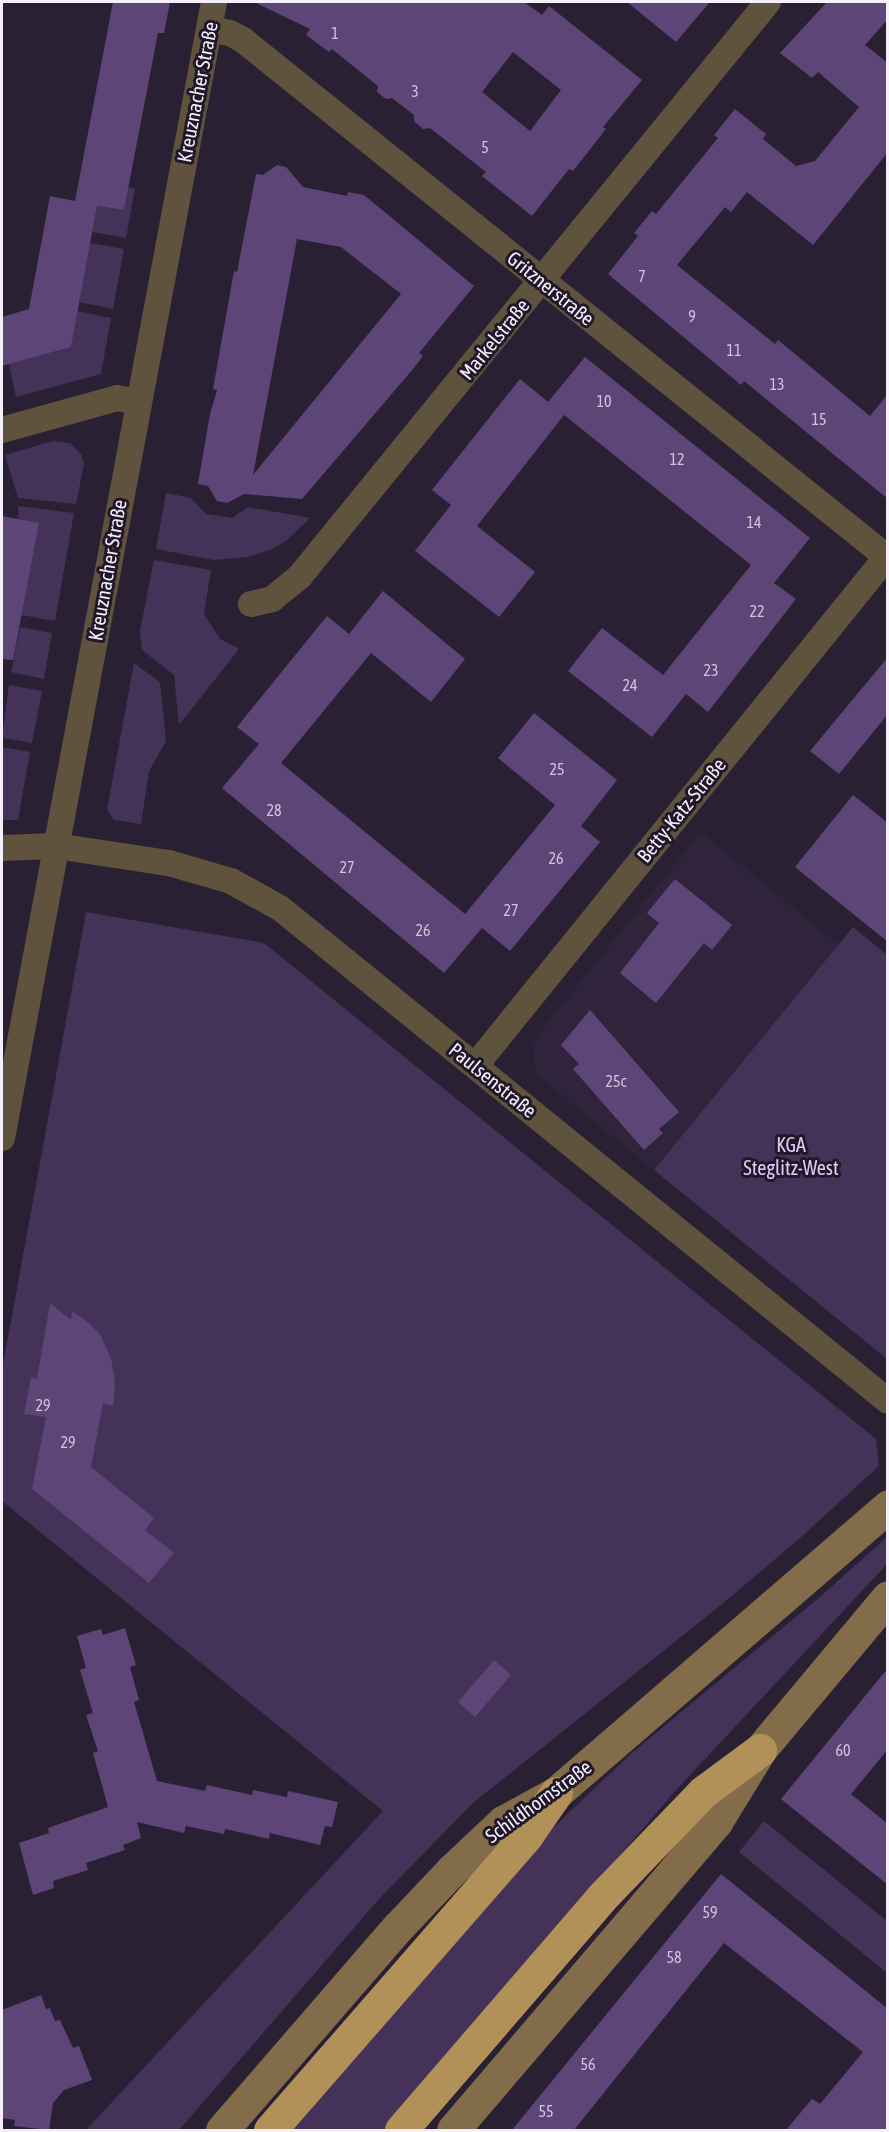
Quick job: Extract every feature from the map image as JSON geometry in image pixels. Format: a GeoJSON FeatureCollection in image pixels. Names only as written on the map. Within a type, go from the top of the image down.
{"type":"FeatureCollection","features":[{"type":"Feature","properties":{"kind":"highway"},"geometry":{"type":"LineString","coordinates":[[400,2130],[601,1898],[703,1792],[760,1750]]}},
{"type":"Feature","properties":{"kind":"highway"},"geometry":{"type":"LineString","coordinates":[[270,2130],[527,1835],[556,1793]]}},
{"type":"Feature","properties":{"kind":"main road","name":"Schildhornstraße"},"geometry":{"type":"LineString","coordinates":[[222,2130],[399,1926],[452,1870],[503,1822],[556,1793],[888,1506]]}},
{"type":"Feature","properties":{"kind":"main road"},"geometry":{"type":"LineString","coordinates":[[453,2130],[716,1822],[760,1750],[888,1597]]}},
{"type":"Feature","properties":{"kind":"street","name":"Kreuznacher Straße"},"geometry":{"type":"LineString","coordinates":[[2,1138],[214,2]]}},
{"type":"Feature","properties":{"kind":"street","name":"Markelstraße"},"geometry":{"type":"LineString","coordinates":[[251,604],[272,599],[300,576],[768,2]]}},
{"type":"Feature","properties":{"kind":"street","name":"Gritznerstraße"},"geometry":{"type":"LineString","coordinates":[[209,29],[230,33],[243,40],[887,557]]}},
{"type":"Feature","properties":{"kind":"street"},"geometry":{"type":"LineString","coordinates":[[2,430],[117,398],[138,402]]}},
{"type":"Feature","properties":{"kind":"street","name":"Betty-Katz-Straße"},"geometry":{"type":"LineString","coordinates":[[475,1066],[887,557]]}},
{"type":"Feature","properties":{"kind":"street","name":"Paulsenstraße"},"geometry":{"type":"LineString","coordinates":[[2,848],[56,846],[194,869],[231,881],[260,896],[298,922],[888,1401]]}},
{"type":"Feature","properties":{"kind":"shaded area"},"geometry":{"type":"Polygon","coordinates":[[[701,832],[839,945],[654,1170],[536,1074],[532,1042],[701,832]]]}},
{"type":"Feature","properties":{"kind":"green space"},"geometry":{"type":"Polygon","coordinates":[[[128,187],[135,189],[126,238],[92,232],[97,206],[124,210],[128,187]]]}},
{"type":"Feature","properties":{"kind":"green space"},"geometry":{"type":"Polygon","coordinates":[[[90,243],[124,249],[113,309],[79,302],[90,243]]]}},
{"type":"Feature","properties":{"kind":"green space"},"geometry":{"type":"Polygon","coordinates":[[[77,311],[111,318],[101,374],[16,397],[9,364],[71,347],[77,311]]]}},
{"type":"Feature","properties":{"kind":"green space"},"geometry":{"type":"Polygon","coordinates":[[[53,441],[70,443],[81,454],[84,464],[76,504],[18,498],[5,455],[53,441]]]}},
{"type":"Feature","properties":{"kind":"green space"},"geometry":{"type":"Polygon","coordinates":[[[166,493],[191,498],[206,514],[232,518],[248,507],[310,518],[286,541],[272,549],[248,557],[214,560],[156,549],[166,493]]]}},
{"type":"Feature","properties":{"kind":"green space"},"geometry":{"type":"Polygon","coordinates":[[[18,506],[74,513],[55,621],[21,615],[18,506]]]}},
{"type":"Feature","properties":{"kind":"green space"},"geometry":{"type":"Polygon","coordinates":[[[154,560],[211,570],[204,614],[220,639],[239,649],[179,725],[174,675],[142,650],[140,631],[154,560]]]}},
{"type":"Feature","properties":{"kind":"green space"},"geometry":{"type":"Polygon","coordinates":[[[20,627],[52,633],[44,679],[11,672],[20,627]]]}},
{"type":"Feature","properties":{"kind":"green space"},"geometry":{"type":"Polygon","coordinates":[[[134,663],[160,682],[166,741],[149,771],[141,824],[114,820],[107,810],[134,663]]]}},
{"type":"Feature","properties":{"kind":"green space"},"geometry":{"type":"Polygon","coordinates":[[[9,685],[42,691],[32,743],[2,738],[9,685]]]}},
{"type":"Feature","properties":{"kind":"green space"},"geometry":{"type":"Polygon","coordinates":[[[2,747],[30,752],[18,820],[2,820],[2,747]]]}},
{"type":"Feature","properties":{"kind":"green space"},"geometry":{"type":"Polygon","coordinates":[[[86,912],[264,943],[876,1439],[879,1466],[800,1538],[721,1605],[474,1802],[379,1899],[179,2130],[86,2130],[383,1811],[2,1501],[2,1370],[86,912]]]}},
{"type":"Feature","properties":{"kind":"green space","name":"KGA Steglitz-West"},"geometry":{"type":"Polygon","coordinates":[[[853,927],[887,955],[887,1359],[654,1170],[853,927]]]}},
{"type":"Feature","properties":{"kind":"green space"},"geometry":{"type":"Polygon","coordinates":[[[887,1537],[887,1564],[677,1789],[384,2130],[286,2130],[543,1837],[633,1752],[821,1596],[887,1537]]]}},
{"type":"Feature","properties":{"kind":"green space"},"geometry":{"type":"Polygon","coordinates":[[[764,1821],[887,1921],[887,1973],[739,1852],[764,1821]]]}},
{"type":"Feature","properties":{"kind":"building"},"geometry":{"type":"Polygon","coordinates":[[[113,2],[170,2],[164,33],[158,33],[124,210],[97,206],[71,347],[2,366],[2,317],[29,309],[50,196],[75,201],[113,2]]]}},
{"type":"Feature","properties":{"kind":"building"},"geometry":{"type":"Polygon","coordinates":[[[254,2],[524,2],[542,15],[549,6],[642,80],[603,127],[606,129],[573,171],[569,169],[532,216],[482,176],[486,172],[430,128],[423,129],[414,121],[414,115],[392,98],[386,99],[377,92],[378,86],[332,49],[329,52],[306,35],[310,29],[254,2]],[[513,52],[482,92],[530,131],[561,90],[513,52]]]}},
{"type":"Feature","properties":{"kind":"building"},"geometry":{"type":"Polygon","coordinates":[[[627,2],[710,2],[676,42],[627,2]]]}},
{"type":"Feature","properties":{"kind":"building"},"geometry":{"type":"Polygon","coordinates":[[[827,2],[888,2],[888,19],[865,45],[888,63],[888,152],[813,245],[747,192],[731,212],[725,207],[677,265],[775,344],[778,340],[870,416],[888,394],[888,499],[744,381],[741,385],[608,274],[638,236],[634,233],[652,211],[656,214],[718,138],[714,135],[735,109],[766,134],[763,139],[796,166],[815,161],[859,107],[818,72],[812,78],[780,53],[827,2]]]}},
{"type":"Feature","properties":{"kind":"building"},"geometry":{"type":"Polygon","coordinates":[[[277,165],[286,167],[303,187],[347,196],[348,192],[364,195],[474,286],[419,353],[423,356],[413,369],[302,499],[244,494],[227,503],[217,501],[208,486],[198,484],[210,414],[217,390],[213,389],[234,271],[237,272],[256,174],[263,175],[277,165]],[[297,239],[253,475],[401,294],[341,247],[297,239]]]}},
{"type":"Feature","properties":{"kind":"building"},"geometry":{"type":"Polygon","coordinates":[[[585,357],[810,538],[774,583],[796,599],[708,712],[686,694],[652,737],[568,671],[602,628],[663,675],[751,565],[548,402],[585,357]]]}},
{"type":"Feature","properties":{"kind":"building"},"geometry":{"type":"Polygon","coordinates":[[[520,379],[564,415],[477,526],[535,572],[499,617],[415,551],[451,505],[432,490],[520,379]]]}},
{"type":"Feature","properties":{"kind":"building"},"geometry":{"type":"Polygon","coordinates":[[[2,516],[39,523],[13,660],[2,659],[2,516]]]}},
{"type":"Feature","properties":{"kind":"building"},"geometry":{"type":"Polygon","coordinates":[[[383,591],[465,659],[431,702],[371,653],[281,763],[465,914],[555,805],[498,758],[534,713],[617,780],[581,826],[600,842],[510,951],[482,928],[444,973],[222,788],[259,744],[237,727],[327,616],[349,634],[383,591]]]}},
{"type":"Feature","properties":{"kind":"building"},"geometry":{"type":"Polygon","coordinates":[[[888,657],[888,714],[839,774],[810,751],[888,657]]]}},
{"type":"Feature","properties":{"kind":"building"},"geometry":{"type":"Polygon","coordinates":[[[853,795],[888,823],[888,942],[795,867],[853,795]]]}},
{"type":"Feature","properties":{"kind":"building"},"geometry":{"type":"Polygon","coordinates":[[[675,879],[732,925],[712,950],[704,943],[656,1003],[620,973],[659,923],[647,913],[675,879]]]}},
{"type":"Feature","properties":{"kind":"building"},"geometry":{"type":"Polygon","coordinates":[[[590,1010],[679,1112],[659,1129],[663,1133],[644,1150],[573,1069],[579,1064],[561,1045],[590,1010]]]}},
{"type":"Feature","properties":{"kind":"building"},"geometry":{"type":"Polygon","coordinates":[[[50,1303],[71,1320],[72,1311],[89,1323],[101,1336],[111,1358],[115,1383],[113,1406],[103,1403],[91,1467],[154,1518],[145,1530],[174,1553],[149,1583],[32,1489],[46,1417],[24,1414],[31,1377],[37,1379],[50,1303]]]}},
{"type":"Feature","properties":{"kind":"building"},"geometry":{"type":"Polygon","coordinates":[[[125,1628],[136,1665],[130,1667],[139,1700],[134,1702],[157,1781],[205,1791],[207,1785],[252,1795],[253,1790],[287,1797],[288,1791],[338,1802],[332,1827],[325,1826],[320,1845],[270,1833],[269,1839],[225,1829],[224,1834],[186,1826],[184,1833],[137,1822],[141,1838],[123,1845],[125,1850],[86,1863],[88,1870],[53,1881],[54,1888],[33,1895],[19,1843],[49,1833],[48,1828],[108,1807],[93,1753],[98,1751],[86,1715],[93,1713],[80,1670],[86,1668],[77,1636],[101,1629],[103,1635],[125,1628]]]}},
{"type":"Feature","properties":{"kind":"building"},"geometry":{"type":"Polygon","coordinates":[[[494,1660],[511,1675],[475,1717],[458,1702],[494,1660]]]}},
{"type":"Feature","properties":{"kind":"building"},"geometry":{"type":"Polygon","coordinates":[[[888,1668],[888,1749],[851,1794],[888,1824],[888,1885],[781,1799],[888,1668]]]}},
{"type":"Feature","properties":{"kind":"building"},"geometry":{"type":"Polygon","coordinates":[[[721,1874],[888,2009],[888,2130],[786,2130],[812,2099],[820,2104],[863,2052],[724,1943],[574,2130],[512,2130],[721,1874]]]}},
{"type":"Feature","properties":{"kind":"building"},"geometry":{"type":"Polygon","coordinates":[[[41,1995],[46,2009],[50,2008],[55,2021],[60,2020],[73,2048],[79,2046],[92,2080],[64,2090],[53,2103],[49,2130],[14,2126],[15,2120],[2,2118],[2,2010],[41,1995]]]}}]}
